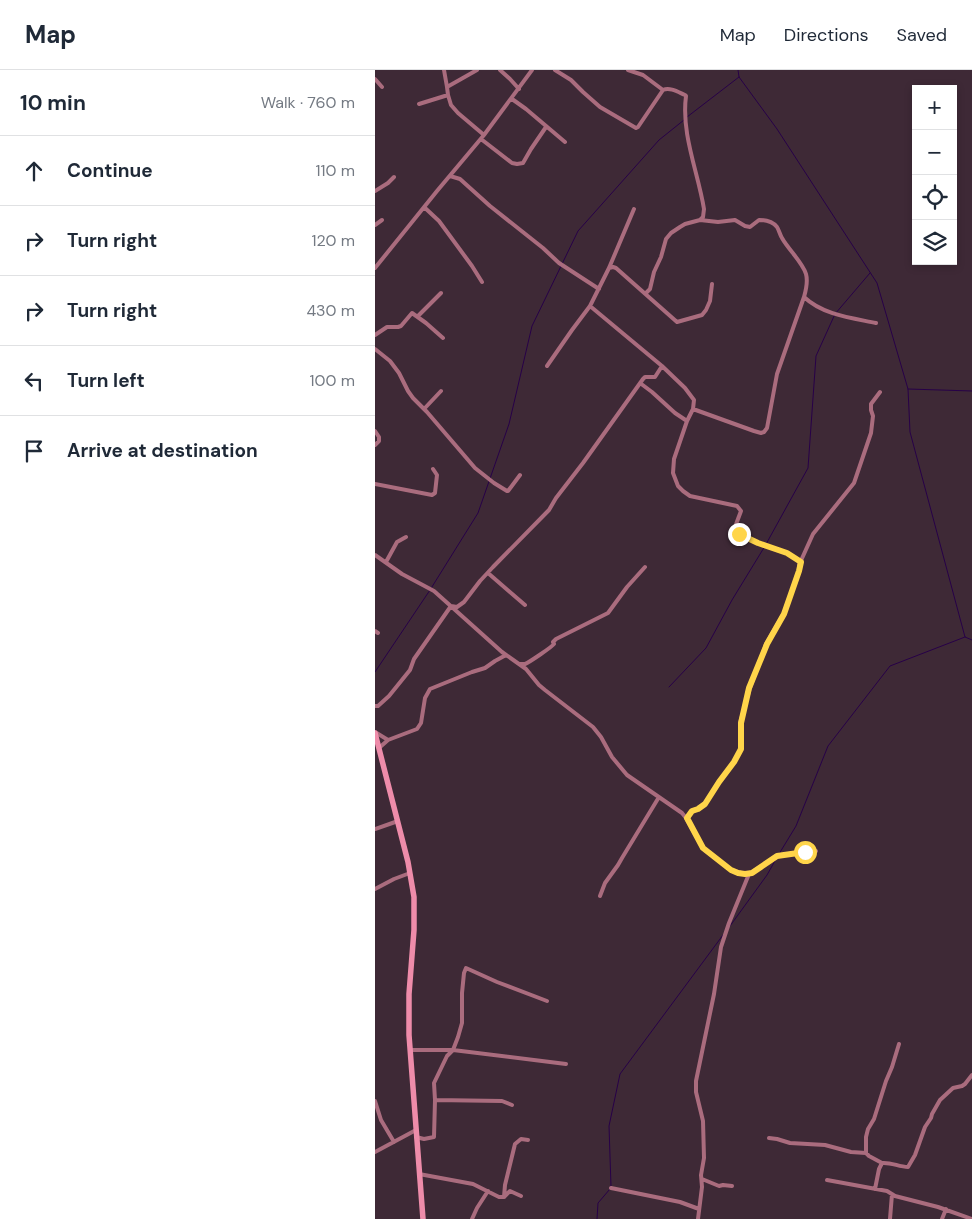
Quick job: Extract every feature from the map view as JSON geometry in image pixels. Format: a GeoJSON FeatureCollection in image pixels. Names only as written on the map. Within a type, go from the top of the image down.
{"type":"FeatureCollection","features":[{"type":"Feature","properties":{"kind":"main road"},"geometry":{"type":"LineString","coordinates":[[375,732],[398,821],[414,897],[414,930],[409,994],[410,1050],[423,1219]]}},
{"type":"Feature","properties":{"kind":"street"},"geometry":{"type":"LineString","coordinates":[[444,70],[451,105],[511,163],[523,163],[547,127]]}},
{"type":"Feature","properties":{"kind":"street"},"geometry":{"type":"LineString","coordinates":[[447,87],[477,70]]}},
{"type":"Feature","properties":{"kind":"street"},"geometry":{"type":"LineString","coordinates":[[500,70],[519,89]]}},
{"type":"Feature","properties":{"kind":"street"},"geometry":{"type":"LineString","coordinates":[[375,268],[482,137],[532,70]]}},
{"type":"Feature","properties":{"kind":"street"},"geometry":{"type":"LineString","coordinates":[[555,70],[571,80],[600,107],[636,128],[663,90],[670,89],[686,96],[685,118],[688,136],[705,209],[700,220]]}},
{"type":"Feature","properties":{"kind":"street"},"geometry":{"type":"LineString","coordinates":[[627,70],[643,75],[663,90]]}},
{"type":"Feature","properties":{"kind":"street"},"geometry":{"type":"LineString","coordinates":[[375,79],[382,87]]}},
{"type":"Feature","properties":{"kind":"street"},"geometry":{"type":"LineString","coordinates":[[419,104],[448,95]]}},
{"type":"Feature","properties":{"kind":"street"},"geometry":{"type":"LineString","coordinates":[[512,99],[565,142]]}},
{"type":"Feature","properties":{"kind":"street"},"geometry":{"type":"LineString","coordinates":[[450,176],[460,179],[559,263],[599,289]]}},
{"type":"Feature","properties":{"kind":"street"},"geometry":{"type":"LineString","coordinates":[[375,192],[388,184],[394,177]]}},
{"type":"Feature","properties":{"kind":"street"},"geometry":{"type":"LineString","coordinates":[[425,207],[439,221],[482,282]]}},
{"type":"Feature","properties":{"kind":"street"},"geometry":{"type":"LineString","coordinates":[[547,366],[590,306],[609,268],[634,208]]}},
{"type":"Feature","properties":{"kind":"street"},"geometry":{"type":"LineString","coordinates":[[375,225],[382,220]]}},
{"type":"Feature","properties":{"kind":"street"},"geometry":{"type":"LineString","coordinates":[[645,293],[650,289],[654,272],[668,235],[685,224],[700,220],[718,222],[735,220],[750,227],[759,220],[765,220],[777,228],[782,239],[804,269],[806,290],[777,374],[767,428],[764,432],[761,433],[737,426],[693,409]]}},
{"type":"Feature","properties":{"kind":"street"},"geometry":{"type":"LineString","coordinates":[[609,268],[613,266],[616,268],[677,322],[701,315],[706,310],[710,301],[712,284]]}},
{"type":"Feature","properties":{"kind":"street"},"geometry":{"type":"LineString","coordinates":[[418,316],[441,293]]}},
{"type":"Feature","properties":{"kind":"street"},"geometry":{"type":"LineString","coordinates":[[804,297],[816,306],[835,314],[876,323]]}},
{"type":"Feature","properties":{"kind":"street"},"geometry":{"type":"LineString","coordinates":[[590,306],[662,366],[685,388],[694,400],[693,409],[674,459],[673,473],[677,486],[690,496],[737,506],[741,511],[735,530],[758,543],[787,553],[801,562]]}},
{"type":"Feature","properties":{"kind":"street"},"geometry":{"type":"LineString","coordinates":[[375,335],[387,327],[401,326],[412,313],[443,338]]}},
{"type":"Feature","properties":{"kind":"street"},"geometry":{"type":"LineString","coordinates":[[375,349],[390,361],[413,398],[475,468],[507,491],[520,475]]}},
{"type":"Feature","properties":{"kind":"street"},"geometry":{"type":"LineString","coordinates":[[451,606],[457,607],[464,602],[487,573],[549,510],[640,383],[645,378],[655,377],[662,366]]}},
{"type":"Feature","properties":{"kind":"street"},"geometry":{"type":"LineString","coordinates":[[640,383],[687,421]]}},
{"type":"Feature","properties":{"kind":"street"},"geometry":{"type":"LineString","coordinates":[[424,410],[441,391]]}},
{"type":"Feature","properties":{"kind":"street"},"geometry":{"type":"LineString","coordinates":[[687,818],[692,811],[705,804],[741,749],[741,723],[749,688],[767,644],[784,614],[801,562],[813,534],[854,483],[871,433],[873,416],[871,404],[880,392]]}},
{"type":"Feature","properties":{"kind":"street"},"geometry":{"type":"LineString","coordinates":[[375,431],[379,437],[379,441],[375,444]]}},
{"type":"Feature","properties":{"kind":"street"},"geometry":{"type":"LineString","coordinates":[[375,484],[432,495],[435,493],[437,476],[433,469]]}},
{"type":"Feature","properties":{"kind":"street"},"geometry":{"type":"LineString","coordinates":[[386,562],[397,542],[406,537]]}},
{"type":"Feature","properties":{"kind":"street"},"geometry":{"type":"LineString","coordinates":[[375,555],[402,574],[434,591],[469,624],[506,655],[527,669],[539,685],[593,727],[612,757],[627,775],[687,818],[706,851],[731,870],[749,874]]}},
{"type":"Feature","properties":{"kind":"street"},"geometry":{"type":"LineString","coordinates":[[520,664],[527,663],[549,649],[556,639],[608,613],[645,566]]}},
{"type":"Feature","properties":{"kind":"street"},"geometry":{"type":"LineString","coordinates":[[487,573],[525,605]]}},
{"type":"Feature","properties":{"kind":"street"},"geometry":{"type":"LineString","coordinates":[[375,706],[378,706],[389,696],[411,670],[414,658],[451,606]]}},
{"type":"Feature","properties":{"kind":"street"},"geometry":{"type":"LineString","coordinates":[[379,748],[388,740],[417,729],[421,723],[425,698],[430,690],[485,668],[506,655]]}},
{"type":"Feature","properties":{"kind":"street"},"geometry":{"type":"LineString","coordinates":[[375,732],[388,740]]}},
{"type":"Feature","properties":{"kind":"street"},"geometry":{"type":"LineString","coordinates":[[600,896],[605,883],[659,797]]}},
{"type":"Feature","properties":{"kind":"street"},"geometry":{"type":"LineString","coordinates":[[375,829],[398,821]]}},
{"type":"Feature","properties":{"kind":"street"},"geometry":{"type":"LineString","coordinates":[[698,1219],[704,1158],[703,1121],[696,1092],[696,1081],[714,994],[721,947],[727,928],[749,874],[777,856],[817,851]]}},
{"type":"Feature","properties":{"kind":"street"},"geometry":{"type":"LineString","coordinates":[[375,889],[410,873]]}},
{"type":"Feature","properties":{"kind":"street"},"geometry":{"type":"LineString","coordinates":[[375,1152],[394,1142],[416,1134],[424,1139],[434,1137],[434,1083],[447,1056],[453,1050],[462,1023],[462,993],[466,968],[497,982],[547,1000]]}},
{"type":"Feature","properties":{"kind":"street"},"geometry":{"type":"LineString","coordinates":[[866,1154],[868,1129],[874,1119],[885,1081],[892,1067],[899,1044]]}},
{"type":"Feature","properties":{"kind":"street"},"geometry":{"type":"LineString","coordinates":[[410,1050],[453,1050],[566,1064]]}},
{"type":"Feature","properties":{"kind":"street"},"geometry":{"type":"LineString","coordinates":[[769,1138],[790,1143],[825,1145],[866,1154],[882,1163],[886,1162],[908,1167],[918,1148],[925,1127],[940,1100],[953,1088],[965,1084],[972,1075]]}},
{"type":"Feature","properties":{"kind":"street"},"geometry":{"type":"LineString","coordinates":[[375,1100],[381,1120],[394,1142]]}},
{"type":"Feature","properties":{"kind":"street"},"geometry":{"type":"LineString","coordinates":[[435,1100],[502,1101],[512,1105]]}},
{"type":"Feature","properties":{"kind":"street"},"geometry":{"type":"LineString","coordinates":[[504,1197],[505,1184],[515,1144],[521,1139],[528,1140]]}},
{"type":"Feature","properties":{"kind":"street"},"geometry":{"type":"LineString","coordinates":[[875,1189],[882,1163]]}},
{"type":"Feature","properties":{"kind":"street"},"geometry":{"type":"LineString","coordinates":[[419,1174],[473,1184],[499,1197],[504,1197],[510,1191],[521,1196]]}},
{"type":"Feature","properties":{"kind":"street"},"geometry":{"type":"LineString","coordinates":[[702,1179],[719,1186],[732,1186]]}},
{"type":"Feature","properties":{"kind":"street"},"geometry":{"type":"LineString","coordinates":[[827,1180],[887,1191],[895,1196],[972,1218]]}},
{"type":"Feature","properties":{"kind":"street"},"geometry":{"type":"LineString","coordinates":[[611,1188],[680,1202],[699,1208]]}},
{"type":"Feature","properties":{"kind":"street"},"geometry":{"type":"LineString","coordinates":[[472,1219],[488,1191]]}},
{"type":"Feature","properties":{"kind":"street"},"geometry":{"type":"LineString","coordinates":[[890,1219],[892,1194]]}},
{"type":"Feature","properties":{"kind":"street"},"geometry":{"type":"LineString","coordinates":[[943,1219],[945,1209]]}},
{"type":"Feature","properties":{"kind":"waterway"},"geometry":{"type":"LineString","coordinates":[[738,70],[739,77],[777,129],[877,283],[908,389],[910,432],[965,637],[972,640]]}},
{"type":"Feature","properties":{"kind":"waterway"},"geometry":{"type":"LineString","coordinates":[[687,117],[739,77]]}},
{"type":"Feature","properties":{"kind":"waterway"},"geometry":{"type":"LineString","coordinates":[[375,672],[430,590],[478,513],[509,424],[532,326],[578,231],[659,140],[684,120]]}},
{"type":"Feature","properties":{"kind":"waterway"},"geometry":{"type":"LineString","coordinates":[[669,687],[706,648],[808,468],[816,356],[835,314],[870,273]]}},
{"type":"Feature","properties":{"kind":"waterway"},"geometry":{"type":"LineString","coordinates":[[908,389],[972,391]]}},
{"type":"Feature","properties":{"kind":"waterway"},"geometry":{"type":"LineString","coordinates":[[779,854],[796,826],[828,746],[890,666],[965,637]]}},
{"type":"Feature","properties":{"kind":"waterway"},"geometry":{"type":"LineString","coordinates":[[730,926],[767,875],[776,859]]}},
{"type":"Feature","properties":{"kind":"waterway"},"geometry":{"type":"LineString","coordinates":[[611,1186],[609,1126],[620,1074],[723,935]]}},
{"type":"Feature","properties":{"kind":"waterway"},"geometry":{"type":"LineString","coordinates":[[597,1219],[598,1203],[610,1189]]}},
{"type":"Feature","properties":{"kind":"route"},"geometry":{"type":"LineString","coordinates":[[739,534],[765,546],[787,553],[801,562],[784,614],[767,644],[749,688],[742,714],[741,749],[705,804],[692,811],[687,818],[703,848],[731,870],[738,873],[752,873],[777,856],[805,852]]}}]}
